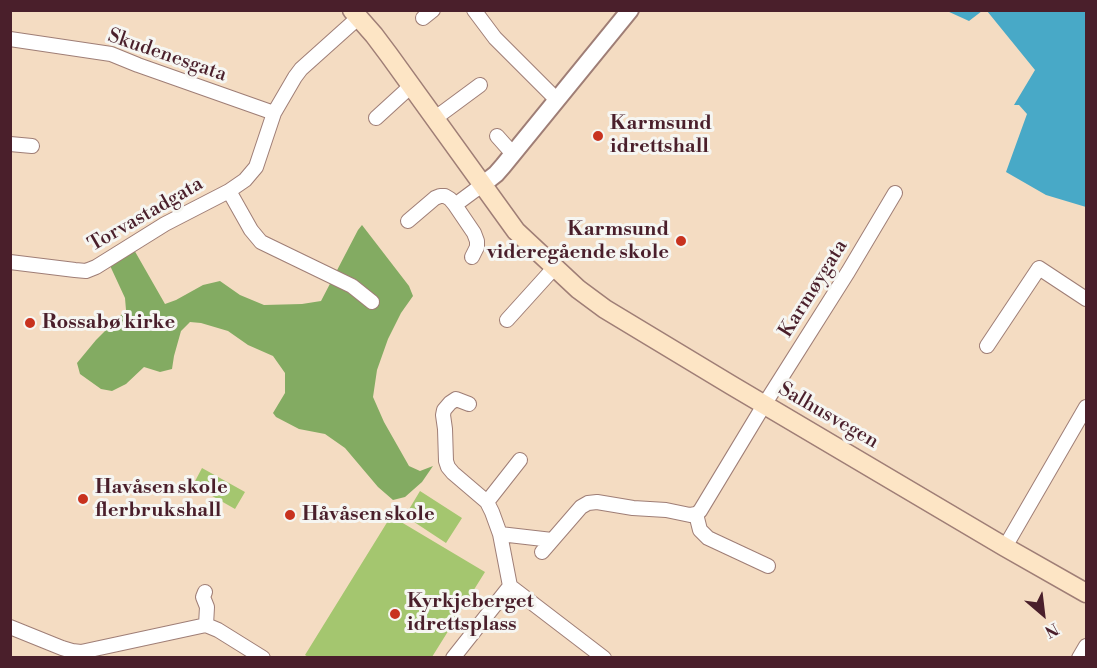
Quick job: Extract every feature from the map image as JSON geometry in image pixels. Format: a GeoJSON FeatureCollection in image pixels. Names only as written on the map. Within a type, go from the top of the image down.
{"type":"FeatureCollection","features":[{"type":"Feature","properties":{"kind":"main road","name":"Salhusvegen"},"geometry":{"type":"LineString","coordinates":[[356,14],[516,231],[578,289],[605,309],[764,405],[1086,593]]}},
{"type":"Feature","properties":{"kind":"street"},"geometry":{"type":"LineString","coordinates":[[474,10],[495,38],[557,100]]}},
{"type":"Feature","properties":{"kind":"street"},"geometry":{"type":"LineString","coordinates":[[455,205],[496,174],[630,10]]}},
{"type":"Feature","properties":{"kind":"street"},"geometry":{"type":"LineString","coordinates":[[356,14],[301,69],[274,113],[256,167],[245,180],[229,191],[251,230],[261,242],[352,285],[372,302]]}},
{"type":"Feature","properties":{"kind":"street","name":"Skudenesgata"},"geometry":{"type":"LineString","coordinates":[[10,39],[111,54],[274,113]]}},
{"type":"Feature","properties":{"kind":"street"},"geometry":{"type":"LineString","coordinates":[[434,119],[480,85]]}},
{"type":"Feature","properties":{"kind":"street"},"geometry":{"type":"LineString","coordinates":[[376,118],[411,86]]}},
{"type":"Feature","properties":{"kind":"street"},"geometry":{"type":"LineString","coordinates":[[497,136],[513,154]]}},
{"type":"Feature","properties":{"kind":"street"},"geometry":{"type":"LineString","coordinates":[[10,144],[32,146]]}},
{"type":"Feature","properties":{"kind":"street","name":"Torvastadgata"},"geometry":{"type":"LineString","coordinates":[[10,261],[86,271],[102,264],[165,224],[229,191]]}},
{"type":"Feature","properties":{"kind":"street","name":"Karmøygata"},"geometry":{"type":"LineString","coordinates":[[696,514],[700,511],[895,193]]}},
{"type":"Feature","properties":{"kind":"street"},"geometry":{"type":"LineString","coordinates":[[408,221],[435,198],[445,196],[450,199],[470,225],[477,241],[477,247],[472,256]]}},
{"type":"Feature","properties":{"kind":"street"},"geometry":{"type":"LineString","coordinates":[[507,320],[555,268]]}},
{"type":"Feature","properties":{"kind":"street"},"geometry":{"type":"LineString","coordinates":[[987,346],[1039,268],[1086,299]]}},
{"type":"Feature","properties":{"kind":"street"},"geometry":{"type":"LineString","coordinates":[[469,404],[456,399],[444,410],[446,461],[453,473],[487,502],[500,534],[510,586],[604,657]]}},
{"type":"Feature","properties":{"kind":"street"},"geometry":{"type":"LineString","coordinates":[[1005,547],[1086,407]]}},
{"type":"Feature","properties":{"kind":"street"},"geometry":{"type":"LineString","coordinates":[[487,502],[520,460]]}},
{"type":"Feature","properties":{"kind":"street"},"geometry":{"type":"LineString","coordinates":[[542,552],[581,507],[597,501],[633,508],[696,514],[700,530],[708,538],[768,566]]}},
{"type":"Feature","properties":{"kind":"street"},"geometry":{"type":"LineString","coordinates":[[500,534],[552,540]]}},
{"type":"Feature","properties":{"kind":"street"},"geometry":{"type":"LineString","coordinates":[[453,657],[510,586]]}},
{"type":"Feature","properties":{"kind":"street"},"geometry":{"type":"LineString","coordinates":[[205,592],[203,597],[207,607],[206,625]]}},
{"type":"Feature","properties":{"kind":"street"},"geometry":{"type":"LineString","coordinates":[[10,627],[72,651],[104,653],[206,625],[263,657]]}},
{"type":"Feature","properties":{"kind":"street"},"geometry":{"type":"LineString","coordinates":[[579,657],[589,646]]}},
{"type":"Feature","properties":{"kind":"street"},"geometry":{"type":"LineString","coordinates":[[1079,657],[1086,646]]}},
{"type":"Feature","properties":{"kind":"green space"},"geometry":{"type":"Polygon","coordinates":[[[362,225],[409,286],[413,296],[401,313],[388,339],[377,370],[373,397],[384,422],[409,466],[420,471],[433,466],[422,482],[405,497],[393,500],[378,487],[345,448],[325,434],[299,429],[276,417],[273,413],[285,393],[285,373],[273,356],[248,345],[228,331],[190,322],[181,331],[172,369],[160,372],[144,367],[126,384],[112,391],[101,389],[80,374],[77,363],[126,310],[125,298],[106,257],[133,248],[165,304],[203,285],[220,281],[240,295],[264,305],[302,304],[321,301],[362,225]]]}},
{"type":"Feature","properties":{"kind":"green space"},"geometry":{"type":"Polygon","coordinates":[[[202,468],[245,492],[235,509],[193,485],[202,468]]]}},
{"type":"Feature","properties":{"kind":"green space"},"geometry":{"type":"Polygon","coordinates":[[[420,491],[462,518],[446,543],[405,516],[420,491]]]}},
{"type":"Feature","properties":{"kind":"green space","name":"Kyrkjeberget idrettsplass"},"geometry":{"type":"Polygon","coordinates":[[[391,516],[485,572],[432,657],[310,658],[305,655],[391,516]]]}},
{"type":"Feature","properties":{"kind":"water"},"geometry":{"type":"Polygon","coordinates":[[[982,10],[969,21],[947,11],[982,10]]]}},
{"type":"Feature","properties":{"kind":"water"},"geometry":{"type":"Polygon","coordinates":[[[987,11],[1086,11],[1086,207],[1046,195],[1006,172],[1027,114],[1019,105],[1014,105],[1035,70],[987,11]]]}},
{"type":"Feature","properties":{"kind":"place","name":"Karmsund idrettshall"},"geometry":{"type":"Point","coordinates":[598,136]}},
{"type":"Feature","properties":{"kind":"place","name":"Karmsund videregående skole"},"geometry":{"type":"Point","coordinates":[681,241]}},
{"type":"Feature","properties":{"kind":"place","name":"Rossabø kirke"},"geometry":{"type":"Point","coordinates":[30,323]}},
{"type":"Feature","properties":{"kind":"place","name":"Havåsen skole flerbrukshall"},"geometry":{"type":"Point","coordinates":[83,499]}},
{"type":"Feature","properties":{"kind":"place","name":"Håvåsen skole"},"geometry":{"type":"Point","coordinates":[290,515]}},
{"type":"Feature","properties":{"kind":"place","name":"Kyrkjeberget idrettsplass"},"geometry":{"type":"Point","coordinates":[395,614]}}]}
